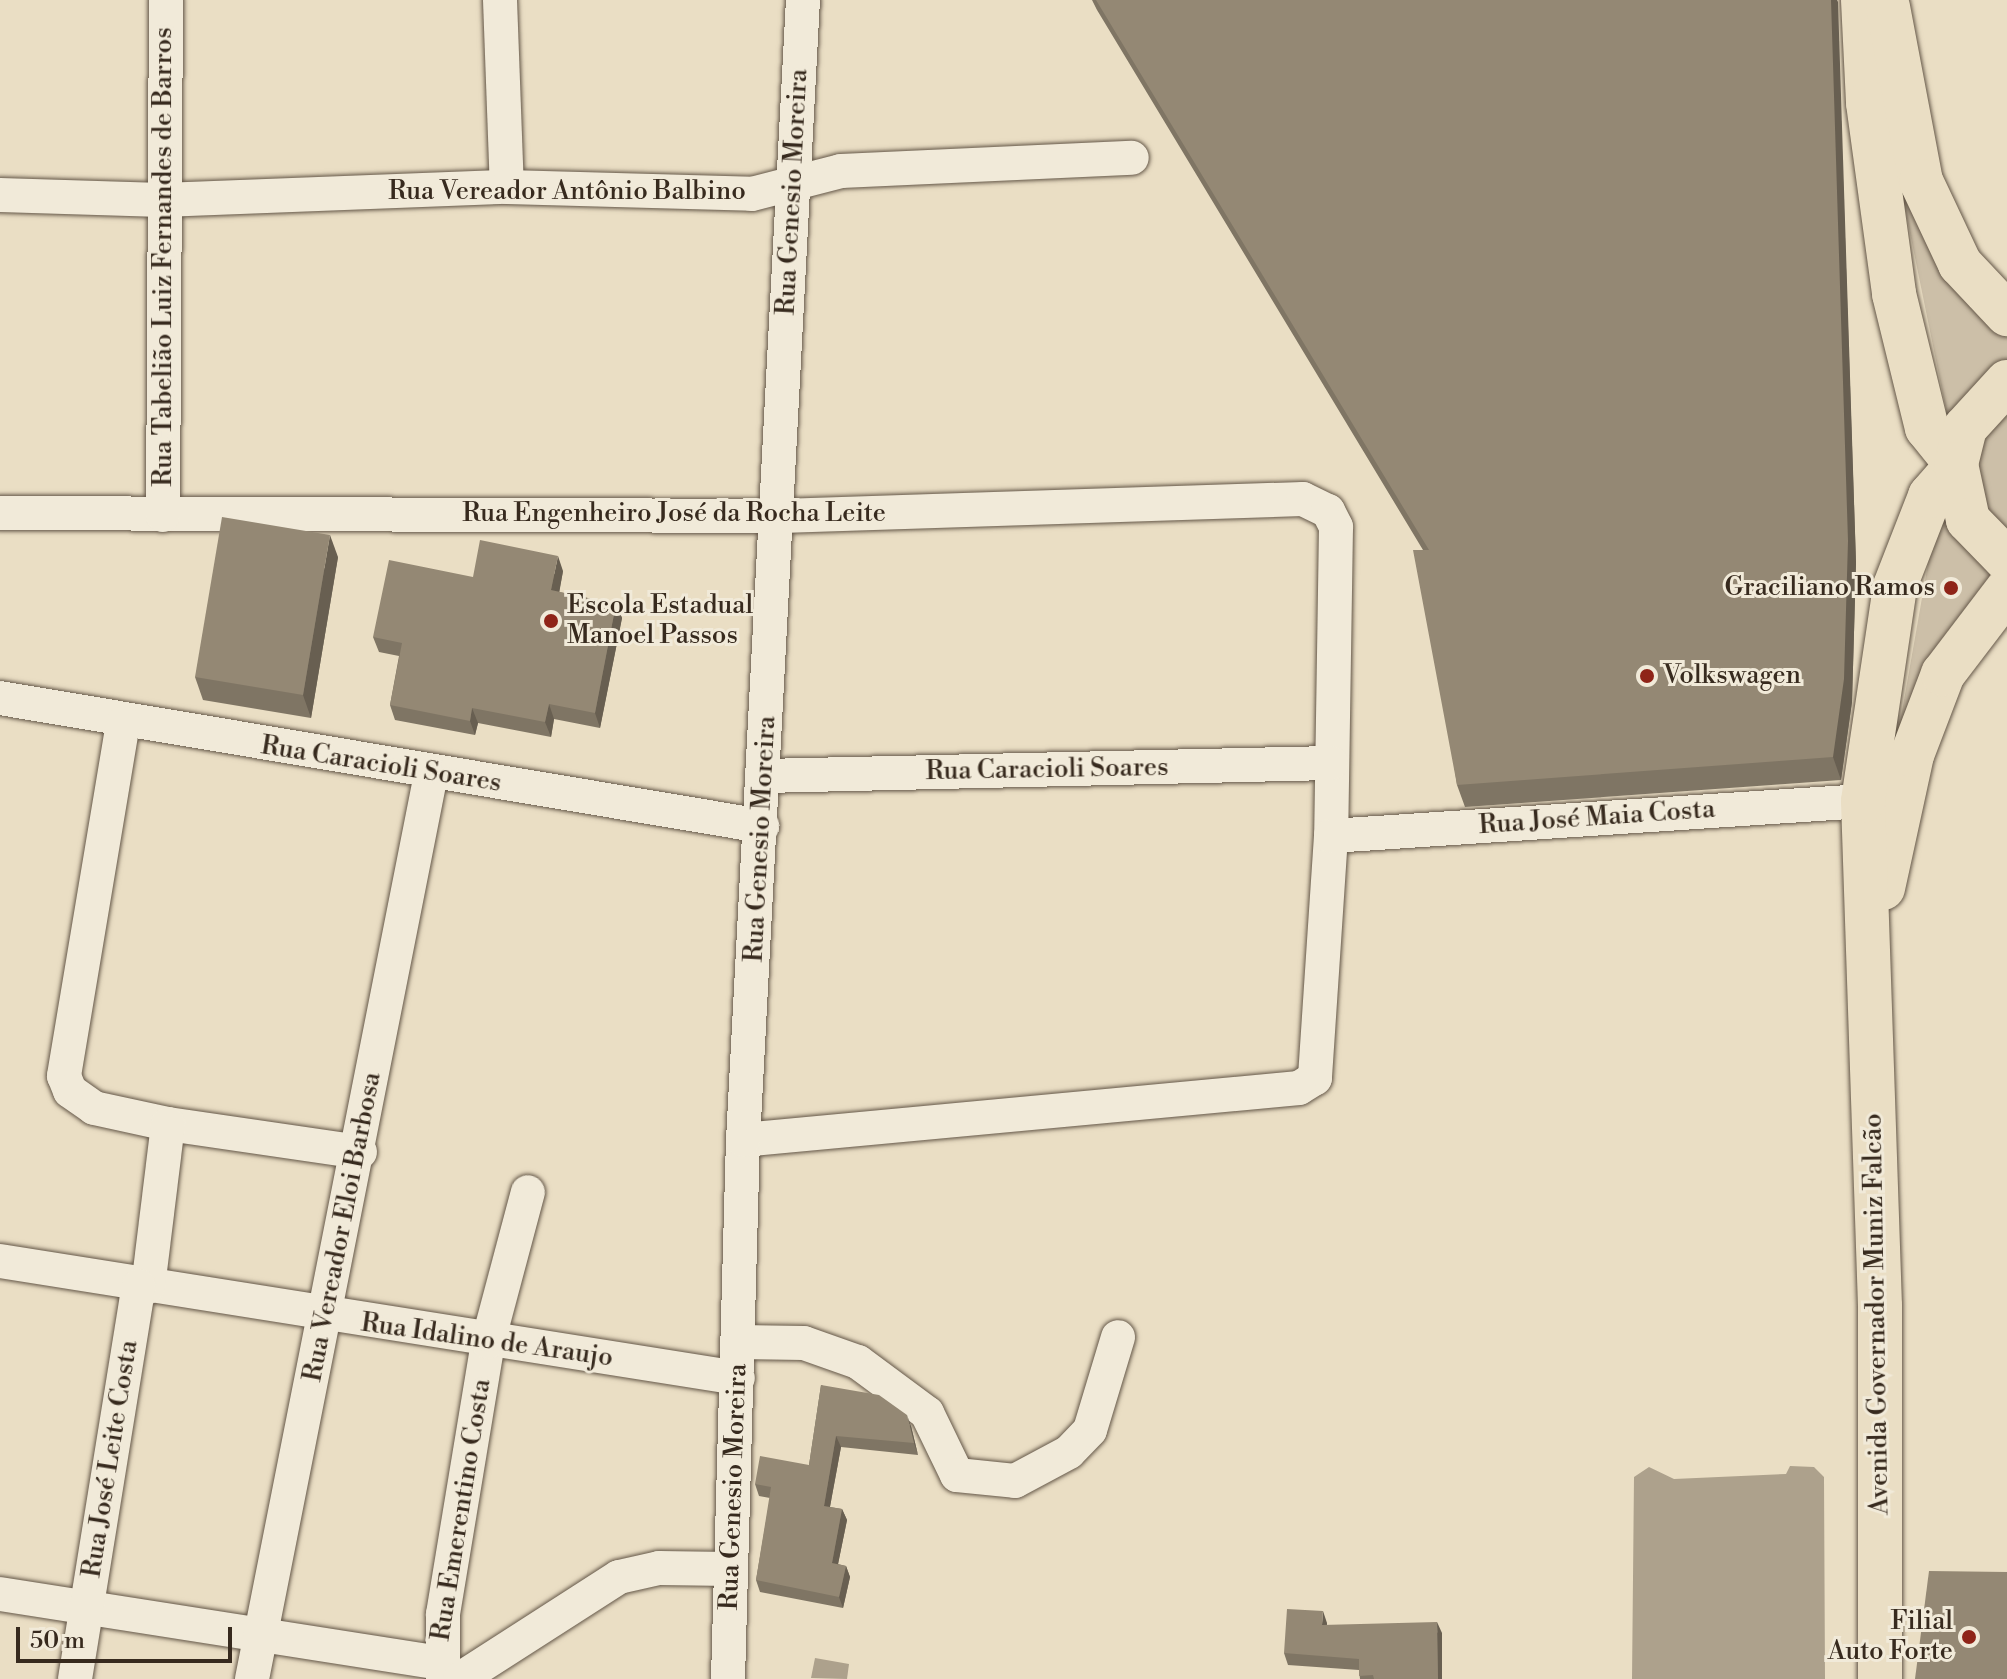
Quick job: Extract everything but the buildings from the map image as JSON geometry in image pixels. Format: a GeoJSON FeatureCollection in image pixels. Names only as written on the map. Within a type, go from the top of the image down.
{"type":"FeatureCollection","features":[{"type":"Feature","properties":{"kind":"main road"},"geometry":{"type":"LineString","coordinates":[[1863,0],[1868,103],[1894,294],[1927,428],[1956,465],[1968,520],[2007,560]]}},
{"type":"Feature","properties":{"kind":"main road"},"geometry":{"type":"LineString","coordinates":[[1886,0],[1921,181],[1960,264],[2007,314]]}},
{"type":"Feature","properties":{"kind":"main road"},"geometry":{"type":"LineString","coordinates":[[1956,465],[1965,428],[2007,382]]}},
{"type":"Feature","properties":{"kind":"main road","name":"Avenida Governador Muniz Falcão"},"geometry":{"type":"LineString","coordinates":[[1880,1679],[1871,949],[1863,801],[1895,586],[1930,496],[1956,465]]}},
{"type":"Feature","properties":{"kind":"main road","name":"Avenida Governador Muniz Falcão"},"geometry":{"type":"LineString","coordinates":[[1871,949],[1927,714],[1961,642],[2007,590]]}},
{"type":"Feature","properties":{"kind":"street","name":"Rua Tabelião Luiz Fernandes de Barros"},"geometry":{"type":"LineString","coordinates":[[163,515],[162,200],[166,0]]}},
{"type":"Feature","properties":{"kind":"street"},"geometry":{"type":"LineString","coordinates":[[500,0],[507,187]]}},
{"type":"Feature","properties":{"kind":"street","name":"Rua Genesio Moreira"},"geometry":{"type":"LineString","coordinates":[[728,1679],[743,1140],[781,516],[792,184],[803,0]]}},
{"type":"Feature","properties":{"kind":"street","name":"Rua Vereador Antônio Balbino"},"geometry":{"type":"LineString","coordinates":[[0,195],[162,200],[507,187],[752,194],[841,171],[1132,158]]}},
{"type":"Feature","properties":{"kind":"street","name":"Rua Engenheiro José da Rocha Leite"},"geometry":{"type":"LineString","coordinates":[[0,513],[781,516],[1303,499],[1328,511],[1336,527],[1331,763]]}},
{"type":"Feature","properties":{"kind":"street","name":"Rua Caracioli Soares"},"geometry":{"type":"LineString","coordinates":[[0,698],[123,723],[762,826]]}},
{"type":"Feature","properties":{"kind":"street"},"geometry":{"type":"LineString","coordinates":[[123,723],[64,1076],[70,1091],[94,1108],[168,1124],[360,1152]]}},
{"type":"Feature","properties":{"kind":"street"},"geometry":{"type":"LineString","coordinates":[[743,1140],[1299,1088],[1315,1078],[1331,836],[1331,763]]}},
{"type":"Feature","properties":{"kind":"street","name":"Rua Caracioli Soares"},"geometry":{"type":"LineString","coordinates":[[763,776],[1331,763]]}},
{"type":"Feature","properties":{"kind":"street","name":"Rua Vereador Eloi Barbosa"},"geometry":{"type":"LineString","coordinates":[[252,1679],[360,1152],[431,774]]}},
{"type":"Feature","properties":{"kind":"street","name":"Rua José Maia Costa"},"geometry":{"type":"LineString","coordinates":[[1331,836],[1863,801]]}},
{"type":"Feature","properties":{"kind":"street","name":"Rua José Leite Costa"},"geometry":{"type":"LineString","coordinates":[[75,1679],[144,1286],[168,1124]]}},
{"type":"Feature","properties":{"kind":"street","name":"Rua Emerentino Costa"},"geometry":{"type":"LineString","coordinates":[[448,1674],[488,1342],[528,1192]]}},
{"type":"Feature","properties":{"kind":"street","name":"Rua Idalino de Araujo"},"geometry":{"type":"LineString","coordinates":[[0,1261],[326,1318],[738,1378]]}},
{"type":"Feature","properties":{"kind":"street"},"geometry":{"type":"LineString","coordinates":[[739,1342],[804,1343],[858,1362],[927,1413],[957,1475],[1015,1481],[1069,1452],[1090,1430],[1118,1337]]}},
{"type":"Feature","properties":{"kind":"street"},"geometry":{"type":"LineString","coordinates":[[0,1594],[87,1607],[448,1674],[619,1577],[659,1568],[730,1569]]}},
{"type":"Feature","properties":{"kind":"shaded area"},"geometry":{"type":"Polygon","coordinates":[[[1901,189],[2007,333],[2007,368],[1950,429],[1901,189]]]}},
{"type":"Feature","properties":{"kind":"shaded area"},"geometry":{"type":"Polygon","coordinates":[[[2007,404],[2007,537],[1983,506],[1977,451],[2007,404]]]}},
{"type":"Feature","properties":{"kind":"shaded area","name":"Graciliano Ramos"},"geometry":{"type":"Polygon","coordinates":[[[1949,502],[2004,571],[1890,780],[1932,541],[1949,502]]]}},
{"type":"Feature","properties":{"kind":"shaded area"},"geometry":{"type":"Polygon","coordinates":[[[1790,1466],[1814,1467],[1824,1477],[1825,1679],[1632,1679],[1634,1477],[1649,1467],[1674,1479],[1786,1474],[1790,1466]]]}},
{"type":"Feature","properties":{"kind":"shaded area"},"geometry":{"type":"Polygon","coordinates":[[[815,1658],[849,1664],[847,1679],[811,1678],[815,1658]]]}},
{"type":"Feature","properties":{"kind":"place","name":"Graciliano Ramos"},"geometry":{"type":"Point","coordinates":[1951,588]}},
{"type":"Feature","properties":{"kind":"place","name":"Escola Estadual Manoel Passos"},"geometry":{"type":"Point","coordinates":[551,621]}},
{"type":"Feature","properties":{"kind":"place","name":"Volkswagen"},"geometry":{"type":"Point","coordinates":[1647,676]}},
{"type":"Feature","properties":{"kind":"place","name":"Filial Auto Forte"},"geometry":{"type":"Point","coordinates":[1969,1637]}}]}
